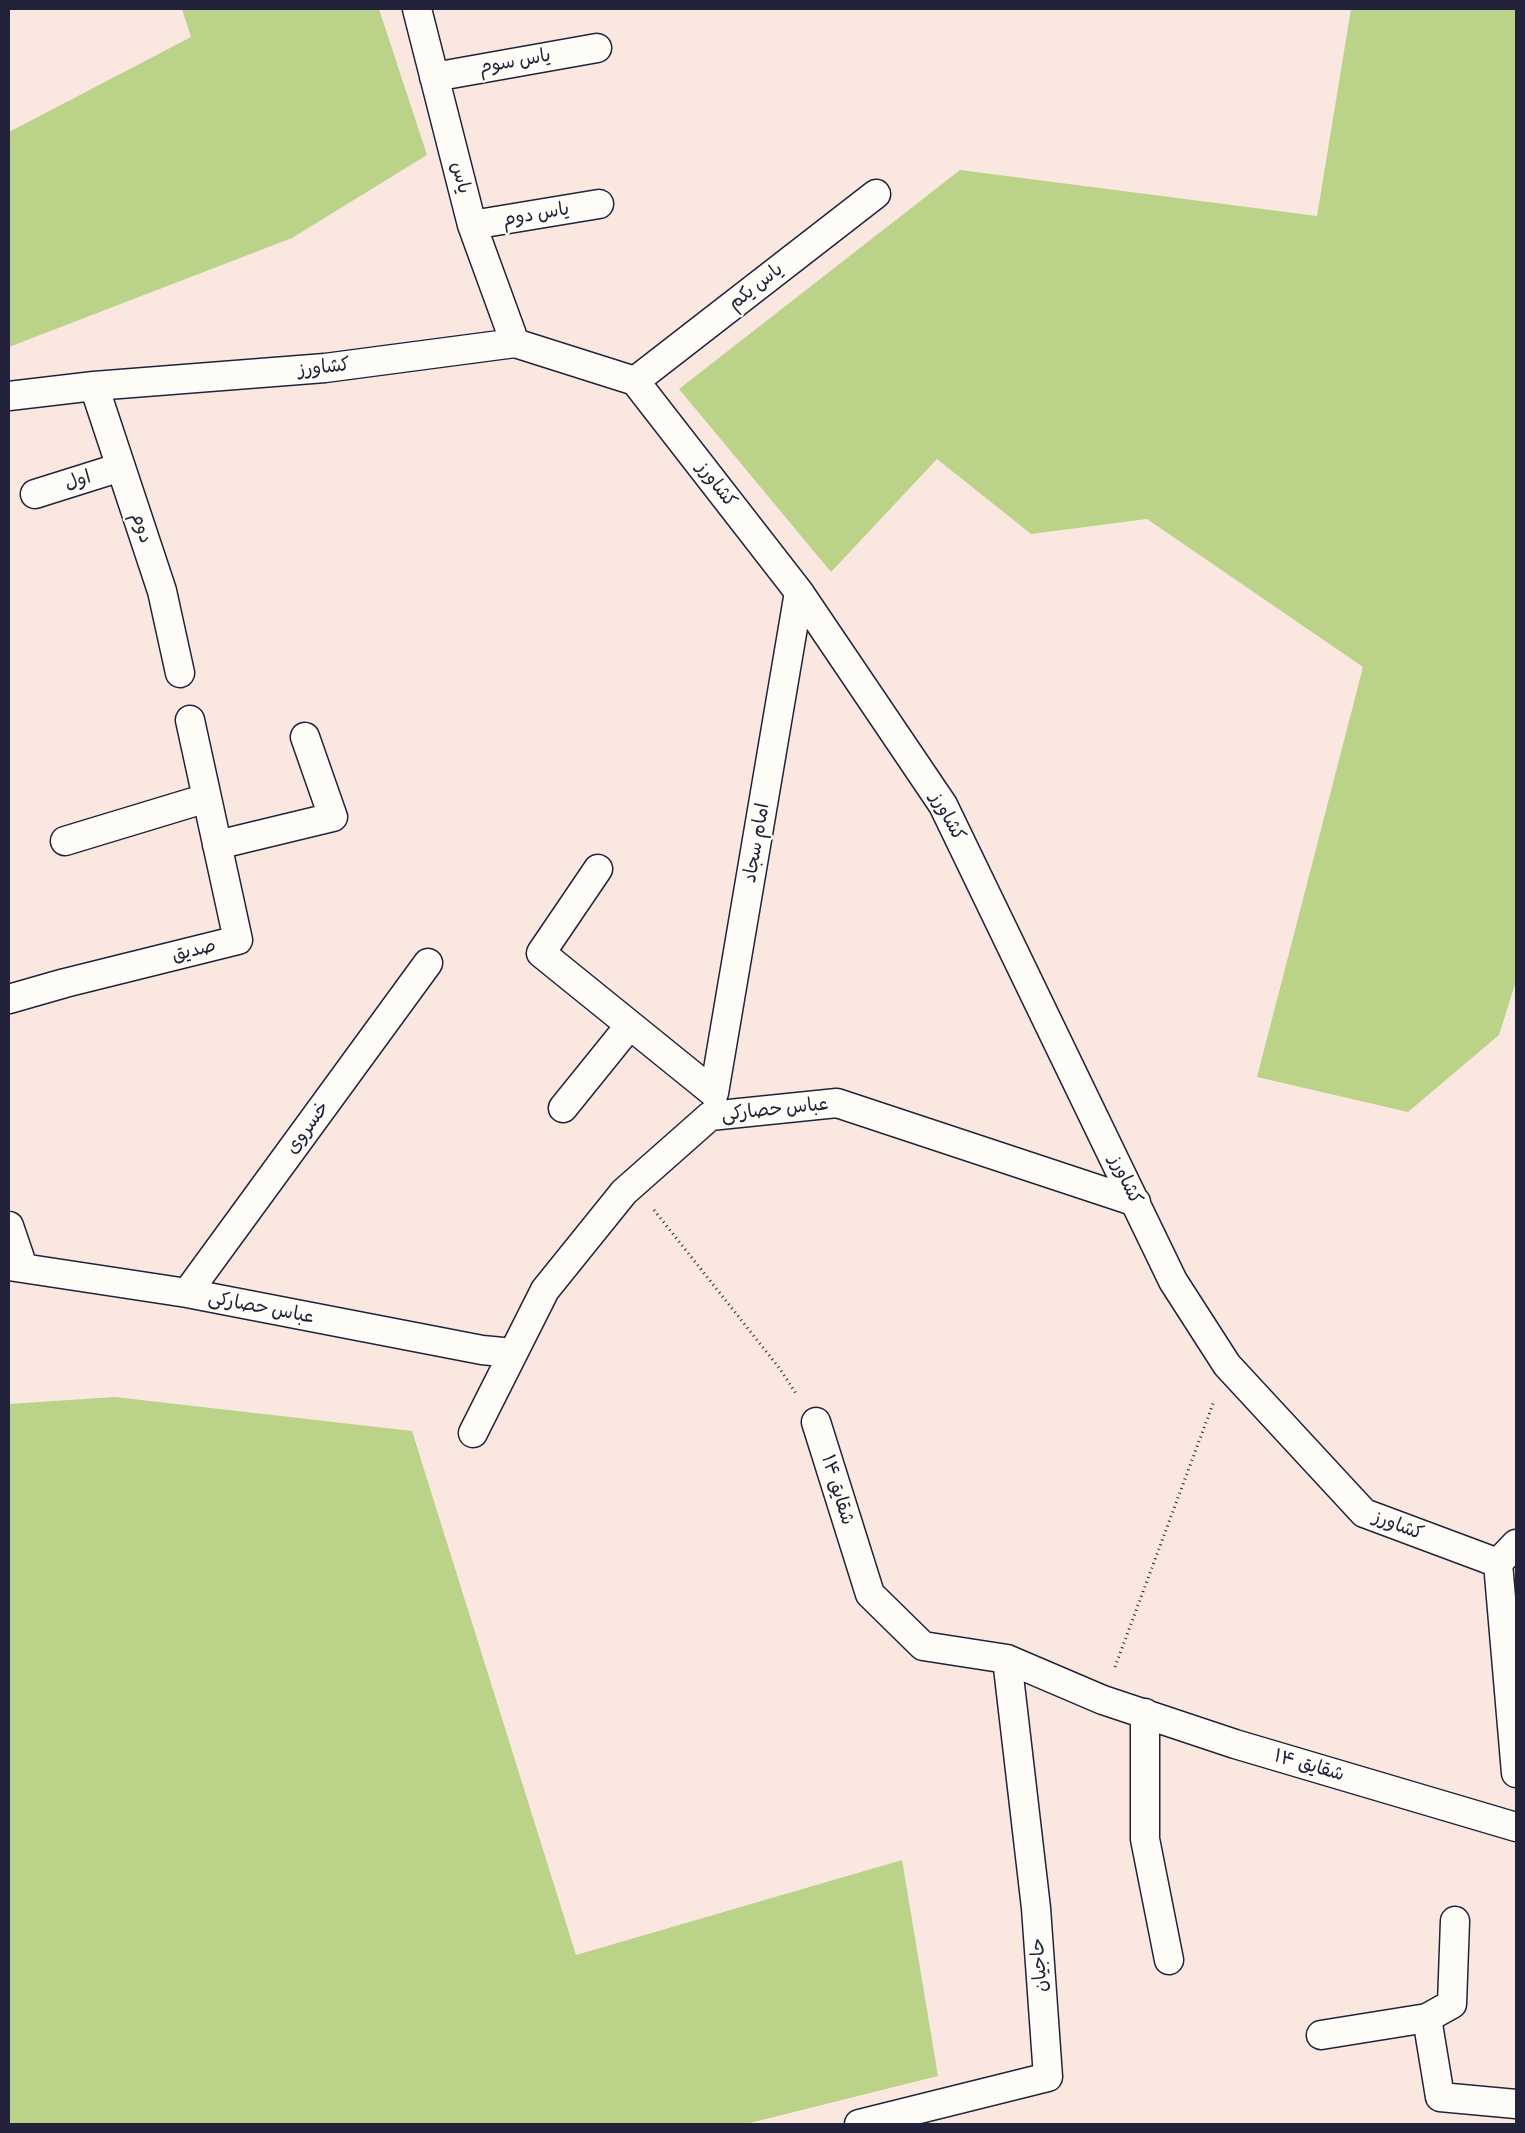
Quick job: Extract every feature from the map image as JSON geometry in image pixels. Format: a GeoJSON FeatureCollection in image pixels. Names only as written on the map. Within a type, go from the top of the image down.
{"type":"FeatureCollection","features":[{"type":"Feature","properties":{"kind":"street","name":"یاس"},"geometry":{"type":"LineString","coordinates":[[417,9],[472,225],[515,343]]}},
{"type":"Feature","properties":{"kind":"street","name":"یاس سوم"},"geometry":{"type":"LineString","coordinates":[[434,77],[597,48]]}},
{"type":"Feature","properties":{"kind":"street","name":"یاس یکم"},"geometry":{"type":"LineString","coordinates":[[635,381],[876,194]]}},
{"type":"Feature","properties":{"kind":"street","name":"یاس دوم"},"geometry":{"type":"LineString","coordinates":[[472,225],[599,204]]}},
{"type":"Feature","properties":{"kind":"street","name":"کشاورز"},"geometry":{"type":"LineString","coordinates":[[9,396],[94,386],[325,368],[515,343],[635,381],[799,592],[942,805],[1173,1281],[1227,1365],[1364,1514],[1498,1564]]}},
{"type":"Feature","properties":{"kind":"street","name":"دوم"},"geometry":{"type":"LineString","coordinates":[[94,386],[162,591],[180,673]]}},
{"type":"Feature","properties":{"kind":"street","name":"اول"},"geometry":{"type":"LineString","coordinates":[[35,494],[121,467]]}},
{"type":"Feature","properties":{"kind":"street","name":"امام سجاد"},"geometry":{"type":"LineString","coordinates":[[630,1025],[714,1093],[799,592]]}},
{"type":"Feature","properties":{"kind":"street","name":"صدیق"},"geometry":{"type":"LineString","coordinates":[[9,999],[65,982],[238,940],[190,720]]}},
{"type":"Feature","properties":{"kind":"street"},"geometry":{"type":"LineString","coordinates":[[217,845],[333,817],[305,737]]}},
{"type":"Feature","properties":{"kind":"street"},"geometry":{"type":"LineString","coordinates":[[65,841],[207,798]]}},
{"type":"Feature","properties":{"kind":"street"},"geometry":{"type":"LineString","coordinates":[[563,1108],[630,1025],[541,953],[598,869]]}},
{"type":"Feature","properties":{"kind":"street","name":"خسروی"},"geometry":{"type":"LineString","coordinates":[[188,1293],[428,963]]}},
{"type":"Feature","properties":{"kind":"street","name":"عباس حصارکی"},"geometry":{"type":"LineString","coordinates":[[473,1433],[545,1290],[631,1185],[710,1116],[837,1103],[1136,1202]]}},
{"type":"Feature","properties":{"kind":"street"},"geometry":{"type":"LineString","coordinates":[[9,1226],[16,1266]]}},
{"type":"Feature","properties":{"kind":"street","name":"عباس حصارکی"},"geometry":{"type":"LineString","coordinates":[[16,1266],[188,1293],[482,1350],[513,1353]]}},
{"type":"Feature","properties":{"kind":"street","name":"شقایق ۱۴"},"geometry":{"type":"LineString","coordinates":[[816,1422],[870,1594],[923,1646],[1007,1659],[1103,1700],[1235,1744],[1516,1827]]}},
{"type":"Feature","properties":{"kind":"street"},"geometry":{"type":"LineString","coordinates":[[1516,1544],[1498,1564],[1516,1773]]}},
{"type":"Feature","properties":{"kind":"street","name":"حاجیان"},"geometry":{"type":"LineString","coordinates":[[858,2124],[1048,2077],[1036,1908],[1007,1659]]}},
{"type":"Feature","properties":{"kind":"street"},"geometry":{"type":"LineString","coordinates":[[1145,1714],[1144,1839],[1169,1960]]}},
{"type":"Feature","properties":{"kind":"street"},"geometry":{"type":"LineString","coordinates":[[1321,2035],[1427,2018],[1452,2004],[1455,1922]]}},
{"type":"Feature","properties":{"kind":"street"},"geometry":{"type":"LineString","coordinates":[[1427,2018],[1440,2097],[1516,2104]]}},
{"type":"Feature","properties":{"kind":"path"},"geometry":{"type":"LineString","coordinates":[[631,1185],[667,1224],[780,1370],[816,1422]]}},
{"type":"Feature","properties":{"kind":"path"},"geometry":{"type":"LineString","coordinates":[[1103,1700],[1227,1365]]}},
{"type":"Feature","properties":{"kind":"green space"},"geometry":{"type":"Polygon","coordinates":[[[182,9],[379,9],[427,155],[292,238],[9,347],[9,132],[191,37],[182,9]]]}},
{"type":"Feature","properties":{"kind":"green space"},"geometry":{"type":"Polygon","coordinates":[[[1351,9],[1516,9],[1516,981],[1499,1035],[1408,1112],[1257,1077],[1363,667],[1147,519],[1031,534],[937,459],[831,572],[679,389],[960,170],[1317,216],[1351,9]]]}},
{"type":"Feature","properties":{"kind":"green space"},"geometry":{"type":"Polygon","coordinates":[[[115,1397],[412,1431],[576,1955],[902,1860],[938,2076],[746,2124],[9,2124],[9,1404],[115,1397]]]}}]}
